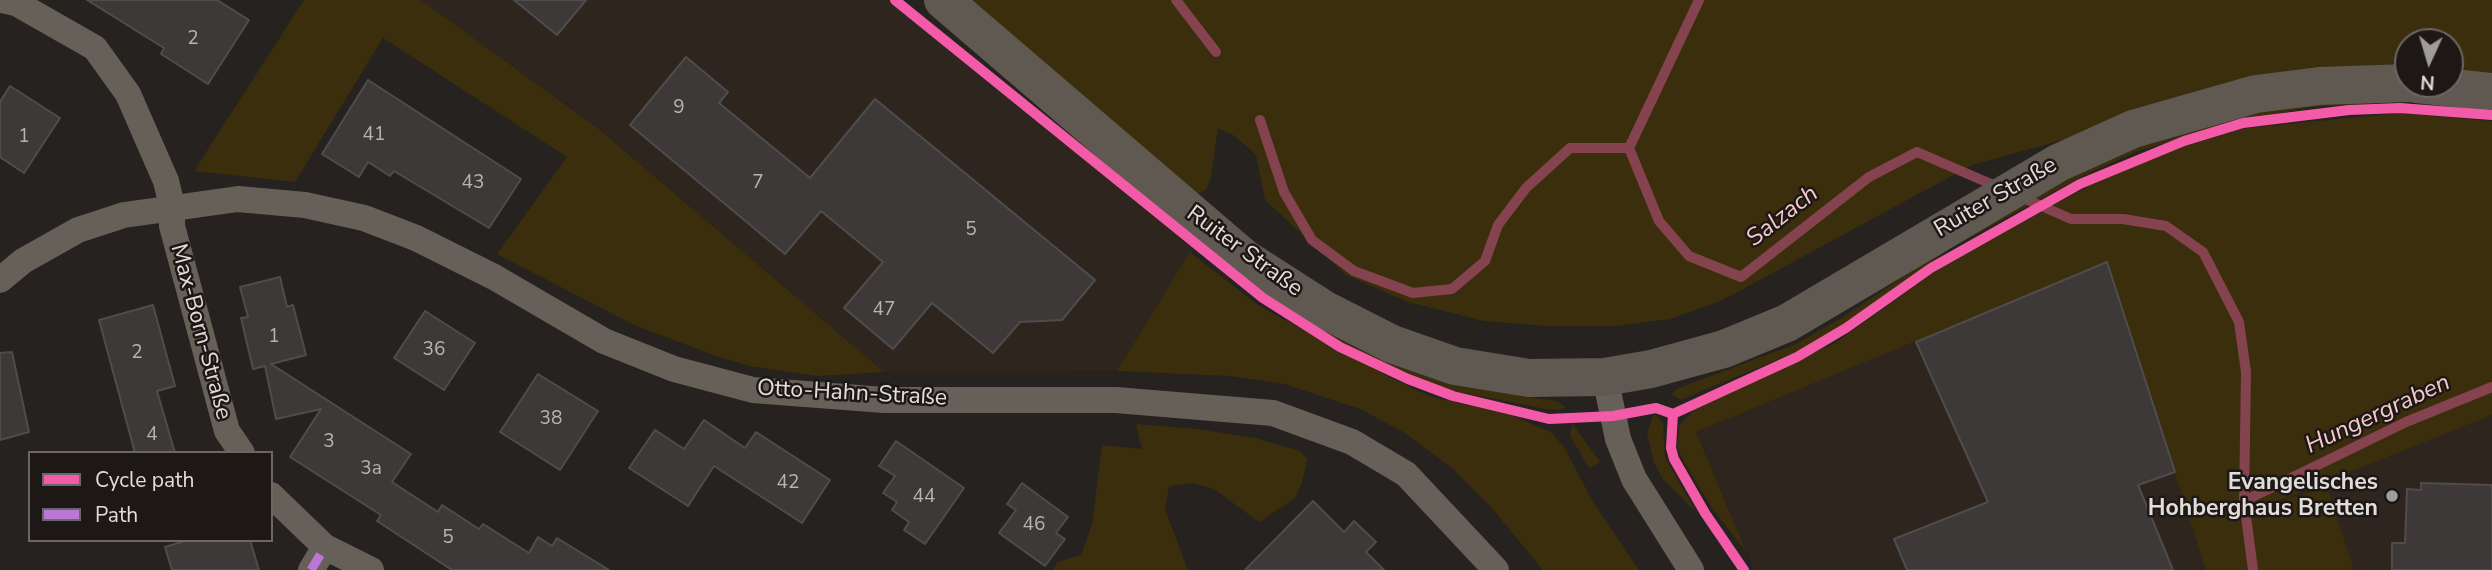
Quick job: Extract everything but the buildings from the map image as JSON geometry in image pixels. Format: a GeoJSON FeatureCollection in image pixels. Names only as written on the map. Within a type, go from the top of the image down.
{"type":"FeatureCollection","features":[{"type":"Feature","properties":{"kind":"street","name":"Max-Born-Straße"},"geometry":{"type":"LineString","coordinates":[[1,0],[16,3],[94,48],[128,94],[166,181],[172,206],[172,226],[227,431],[241,451]]}},
{"type":"Feature","properties":{"kind":"street","name":"Ruiter Straße"},"geometry":{"type":"LineString","coordinates":[[943,0],[1244,258],[1325,310],[1392,344],[1455,366],[1529,379],[1605,377],[1724,349],[1787,323],[2058,163],[2133,129],[2256,94],[2320,86],[2394,83]]}},
{"type":"Feature","properties":{"kind":"street"},"geometry":{"type":"LineString","coordinates":[[2464,89],[2492,92]]}},
{"type":"Feature","properties":{"kind":"street","name":"Otto-Hahn-Straße"},"geometry":{"type":"LineString","coordinates":[[0,280],[23,261],[78,230],[124,215],[172,206],[238,199],[305,205],[364,218],[416,238],[494,277],[604,341],[674,369],[753,390],[884,400],[1116,400],[1273,413],[1352,442],[1406,474],[1496,570]]}},
{"type":"Feature","properties":{"kind":"street"},"geometry":{"type":"LineString","coordinates":[[1605,377],[1618,439],[1634,479],[1691,570]]}},
{"type":"Feature","properties":{"kind":"street"},"geometry":{"type":"LineString","coordinates":[[273,497],[325,547],[371,570]]}},
{"type":"Feature","properties":{"kind":"street"},"geometry":{"type":"LineString","coordinates":[[311,570],[325,547]]}},
{"type":"Feature","properties":{"kind":"shaded area"},"geometry":{"type":"Polygon","coordinates":[[[304,0],[421,0],[599,129],[884,372],[817,376],[749,366],[632,324],[497,254],[567,157],[383,38],[295,182],[194,171],[304,0]]]}},
{"type":"Feature","properties":{"kind":"shaded area"},"geometry":{"type":"Polygon","coordinates":[[[421,0],[895,0],[1195,246],[1117,371],[884,372],[600,129],[421,0]]]}},
{"type":"Feature","properties":{"kind":"shaded area"},"geometry":{"type":"Polygon","coordinates":[[[968,0],[2492,0],[2492,74],[2464,71],[2464,28],[2394,28],[2394,70],[2077,136],[1972,165],[1721,301],[1670,319],[1616,326],[1545,326],[1484,321],[1408,302],[1346,275],[1265,200],[1256,155],[1235,136],[1218,128],[1211,177],[1206,190],[1195,195],[968,0]]]}},
{"type":"Feature","properties":{"kind":"shaded area"},"geometry":{"type":"Polygon","coordinates":[[[2394,98],[2421,98],[2447,105],[2399,102],[2312,107],[2236,122],[2138,151],[2081,177],[1951,248],[1845,324],[1804,349],[1680,400],[1672,394],[1676,389],[1796,344],[1843,317],[1994,216],[2132,147],[2238,113],[2394,98]]]}},
{"type":"Feature","properties":{"kind":"shaded area"},"geometry":{"type":"Polygon","coordinates":[[[2399,113],[2492,121],[2492,415],[2271,504],[2327,487],[2354,570],[2206,570],[2107,262],[1696,432],[1747,553],[1712,508],[1684,462],[1677,447],[1679,425],[1699,405],[1835,343],[1949,262],[2091,185],[2184,145],[2246,128],[2399,113]]]}},
{"type":"Feature","properties":{"kind":"shaded area"},"geometry":{"type":"Polygon","coordinates":[[[1190,252],[1258,305],[1389,377],[1432,397],[1508,414],[1551,432],[1564,447],[1593,502],[1639,570],[1543,570],[1490,506],[1452,468],[1403,432],[1360,409],[1284,384],[1230,376],[1117,371],[1190,252]]]}},
{"type":"Feature","properties":{"kind":"shaded area"},"geometry":{"type":"Polygon","coordinates":[[[2107,262],[2206,570],[1755,570],[1696,432],[2107,262]]]}},
{"type":"Feature","properties":{"kind":"shaded area"},"geometry":{"type":"Polygon","coordinates":[[[1285,299],[1453,385],[1556,401],[1566,407],[1560,410],[1546,409],[1455,391],[1416,378],[1343,343],[1281,305],[1285,299]]]}},
{"type":"Feature","properties":{"kind":"shaded area"},"geometry":{"type":"Polygon","coordinates":[[[1654,413],[1663,423],[1665,457],[1696,512],[1662,478],[1654,463],[1647,433],[1654,413]]]}},
{"type":"Feature","properties":{"kind":"shaded area","name":"Evangelisches Hohberghaus Bretten"},"geometry":{"type":"Polygon","coordinates":[[[2492,415],[2492,570],[2276,570],[2256,510],[2492,415]]]}},
{"type":"Feature","properties":{"kind":"shaded area"},"geometry":{"type":"Polygon","coordinates":[[[1572,423],[1600,462],[1589,468],[1570,436],[1572,423]]]}},
{"type":"Feature","properties":{"kind":"shaded area"},"geometry":{"type":"Polygon","coordinates":[[[1136,424],[1197,429],[1255,438],[1300,451],[1307,459],[1302,483],[1295,498],[1259,522],[1214,489],[1192,483],[1169,486],[1165,509],[1188,570],[1053,570],[1057,562],[1081,555],[1092,524],[1102,445],[1142,449],[1136,424]]]}},
{"type":"Feature","properties":{"kind":"waterway","name":"Salzach"},"geometry":{"type":"LineString","coordinates":[[1176,0],[1216,52]]}},
{"type":"Feature","properties":{"kind":"waterway"},"geometry":{"type":"LineString","coordinates":[[1629,148],[1699,0]]}},
{"type":"Feature","properties":{"kind":"waterway","name":"Salzach"},"geometry":{"type":"LineString","coordinates":[[1260,120],[1284,192],[1312,240],[1354,271],[1413,293],[1452,289],[1485,261],[1498,225],[1526,188],[1570,148],[1629,148],[1659,221],[1689,256],[1741,277],[1869,177],[1917,152],[1998,187]]}},
{"type":"Feature","properties":{"kind":"waterway","name":"Salzach"},"geometry":{"type":"LineString","coordinates":[[2021,197],[2071,219],[2123,219],[2166,226],[2203,252],[2239,322],[2246,372],[2244,501],[2253,570]]}},
{"type":"Feature","properties":{"kind":"waterway","name":"Hungergraben"},"geometry":{"type":"LineString","coordinates":[[2244,501],[2406,422],[2492,387]]}},
{"type":"Feature","properties":{"kind":"marked path"},"geometry":{"type":"LineString","coordinates":[[311,570],[325,547]]}},
{"type":"Feature","properties":{"kind":"cycle path"},"geometry":{"type":"LineString","coordinates":[[895,0],[1263,298],[1340,347],[1408,379],[1453,396],[1549,419],[1613,416],[1656,408],[1673,414],[1797,357],[1846,328],[1931,268],[2080,184],[2184,141],[2243,123],[2349,110],[2400,108],[2492,115]]}},
{"type":"Feature","properties":{"kind":"cycle path"},"geometry":{"type":"LineString","coordinates":[[1673,414],[1671,448],[1674,459],[1705,513],[1744,570]]}},
{"type":"Feature","properties":{"kind":"place","name":"Evangelisches Hohberghaus Bretten"},"geometry":{"type":"Point","coordinates":[2392,496]}}]}
